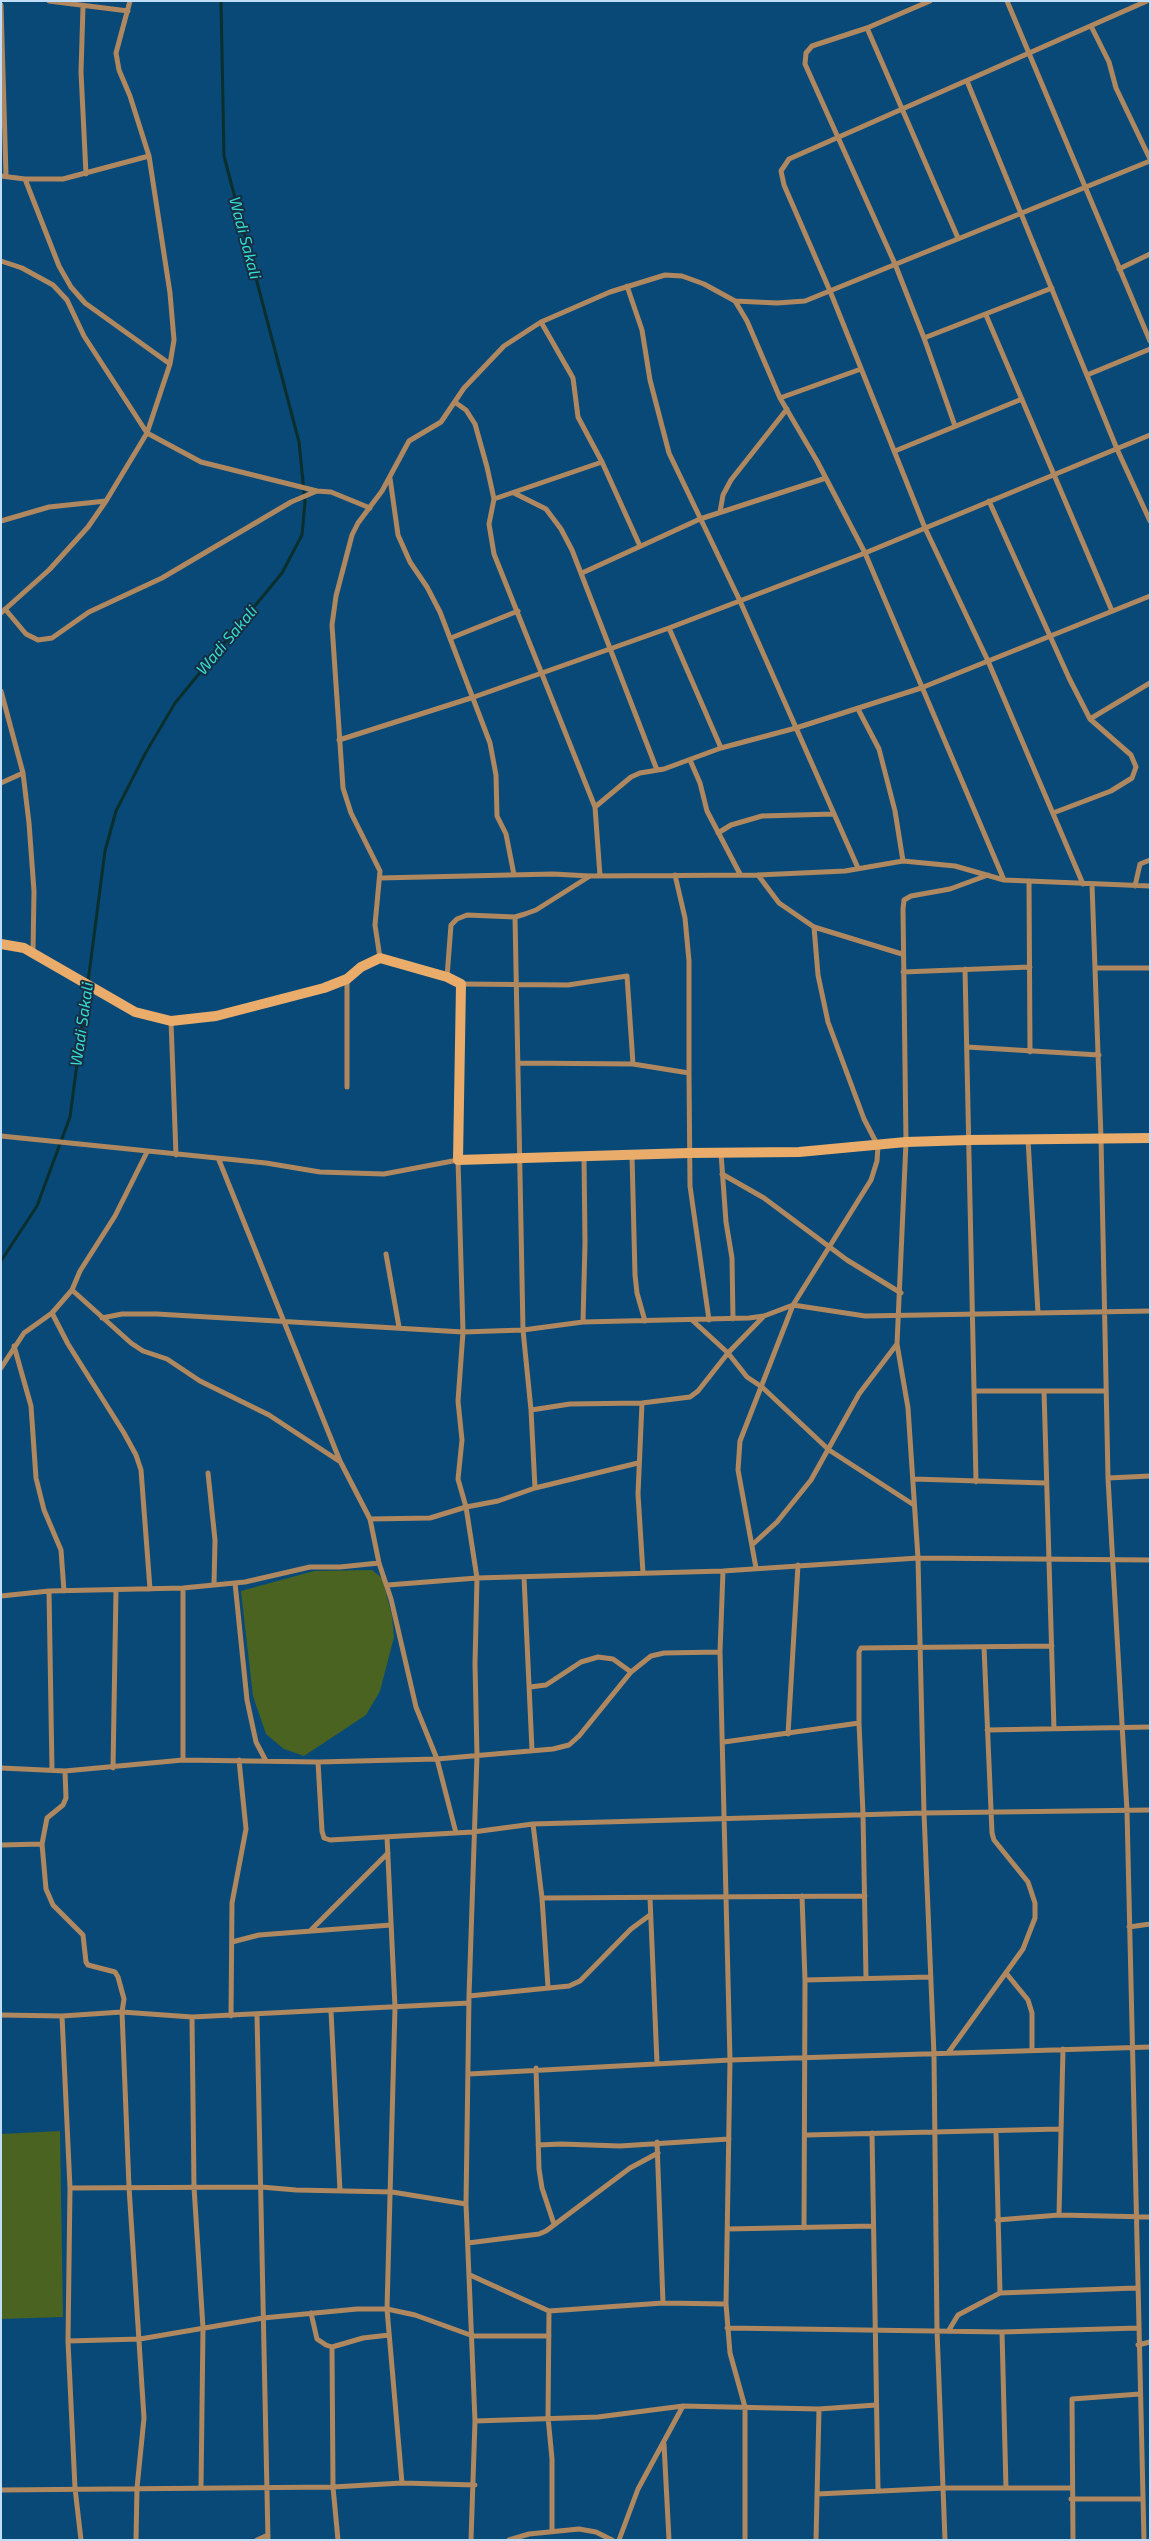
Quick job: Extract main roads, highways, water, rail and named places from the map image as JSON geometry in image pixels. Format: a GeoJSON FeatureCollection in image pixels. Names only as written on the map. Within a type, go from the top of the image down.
{"type":"FeatureCollection","features":[{"type":"Feature","properties":{"kind":"waterway","name":"Wadi Sakali"},"geometry":{"type":"LineString","coordinates":[[88,982],[105,851],[116,811],[145,754],[175,703],[282,573],[302,535],[305,502],[299,442],[224,156],[221,1]]}},
{"type":"Feature","properties":{"kind":"waterway","name":"Wadi Sakali"},"geometry":{"type":"LineString","coordinates":[[1,1261],[37,1206],[70,1117],[87,988]]}}]}
